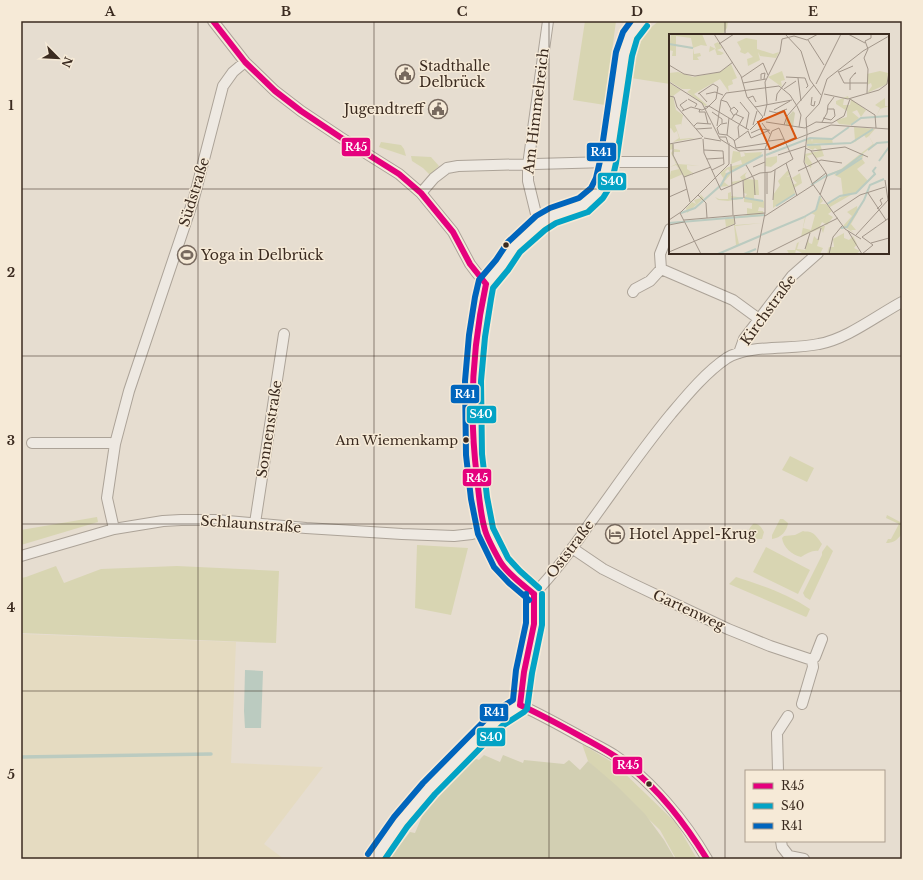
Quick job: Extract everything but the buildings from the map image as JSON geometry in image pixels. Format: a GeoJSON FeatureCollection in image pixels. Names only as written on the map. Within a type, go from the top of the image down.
{"type":"FeatureCollection","features":[{"type":"Feature","properties":{"kind":"street"},"geometry":{"type":"LineString","coordinates":[[213,21],[245,62],[275,91],[298,109],[399,174],[421,193],[453,232],[470,264],[486,284]]}},
{"type":"Feature","properties":{"kind":"street","name":"Am Himmelreich"},"geometry":{"type":"LineString","coordinates":[[540,223],[537,218],[528,180],[528,165],[548,21]]}},
{"type":"Feature","properties":{"kind":"street"},"geometry":{"type":"LineString","coordinates":[[375,859],[401,822],[429,789],[497,720],[520,705],[524,672],[534,624],[534,594],[514,577],[501,563],[485,531],[479,498],[474,455],[473,381],[476,336],[486,284],[502,265],[514,247],[540,223],[553,216],[583,205],[597,193],[604,181],[625,48],[630,34],[641,21]]}},
{"type":"Feature","properties":{"kind":"street","name":"Südstraße"},"geometry":{"type":"LineString","coordinates":[[114,529],[107,498],[116,444],[129,391],[194,198],[223,86],[233,72],[245,62]]}},
{"type":"Feature","properties":{"kind":"street"},"geometry":{"type":"LineString","coordinates":[[421,193],[434,178],[447,168],[458,166],[669,162]]}},
{"type":"Feature","properties":{"kind":"street"},"geometry":{"type":"LineString","coordinates":[[633,292],[635,289],[650,281],[661,269],[660,254],[669,232]]}},
{"type":"Feature","properties":{"kind":"street","name":"Kirchstraße"},"geometry":{"type":"LineString","coordinates":[[739,353],[744,339],[792,276],[815,256]]}},
{"type":"Feature","properties":{"kind":"street"},"geometry":{"type":"LineString","coordinates":[[661,269],[733,300],[759,319]]}},
{"type":"Feature","properties":{"kind":"street","name":"Oststraße"},"geometry":{"type":"LineString","coordinates":[[534,594],[546,582],[572,548],[650,440],[679,404],[706,375],[727,358],[739,353],[757,349],[820,344],[844,335],[902,302]]}},
{"type":"Feature","properties":{"kind":"street","name":"Sonnenstraße"},"geometry":{"type":"LineString","coordinates":[[255,523],[284,334]]}},
{"type":"Feature","properties":{"kind":"street"},"geometry":{"type":"LineString","coordinates":[[32,443],[116,444]]}},
{"type":"Feature","properties":{"kind":"street","name":"Schlaunstraße"},"geometry":{"type":"LineString","coordinates":[[21,556],[114,529],[181,520],[216,520],[338,531],[454,536],[485,531]]}},
{"type":"Feature","properties":{"kind":"street","name":"Gartenweg"},"geometry":{"type":"LineString","coordinates":[[572,548],[603,569],[728,629],[770,646],[812,660]]}},
{"type":"Feature","properties":{"kind":"street"},"geometry":{"type":"LineString","coordinates":[[802,704],[813,667],[812,660],[815,657],[822,639]]}},
{"type":"Feature","properties":{"kind":"street"},"geometry":{"type":"LineString","coordinates":[[520,705],[614,755],[642,777],[665,800],[689,830],[707,859]]}},
{"type":"Feature","properties":{"kind":"street"},"geometry":{"type":"LineString","coordinates":[[778,770],[777,733],[788,716]]}},
{"type":"Feature","properties":{"kind":"street"},"geometry":{"type":"LineString","coordinates":[[781,842],[782,847],[789,856],[804,859]]}},
{"type":"Feature","properties":{"kind":"shaded area"},"geometry":{"type":"Polygon","coordinates":[[[585,21],[616,21],[605,105],[573,100],[585,21]]]}},
{"type":"Feature","properties":{"kind":"shaded area"},"geometry":{"type":"Polygon","coordinates":[[[659,21],[728,21],[724,34],[669,34],[669,84],[631,78],[637,47],[647,31],[659,21]]]}},
{"type":"Feature","properties":{"kind":"shaded area"},"geometry":{"type":"Polygon","coordinates":[[[381,142],[401,145],[406,156],[379,147],[381,142]]]}},
{"type":"Feature","properties":{"kind":"shaded area"},"geometry":{"type":"Polygon","coordinates":[[[411,156],[431,157],[439,166],[430,175],[423,168],[412,161],[411,156]]]}},
{"type":"Feature","properties":{"kind":"shaded area"},"geometry":{"type":"Polygon","coordinates":[[[790,456],[814,468],[807,482],[782,470],[790,456]]]}},
{"type":"Feature","properties":{"kind":"shaded area"},"geometry":{"type":"Polygon","coordinates":[[[887,515],[902,523],[902,535],[891,543],[886,543],[888,539],[891,539],[899,524],[886,518],[887,515]]]}},
{"type":"Feature","properties":{"kind":"shaded area"},"geometry":{"type":"Polygon","coordinates":[[[97,517],[98,522],[21,545],[21,530],[97,517]]]}},
{"type":"Feature","properties":{"kind":"shaded area"},"geometry":{"type":"Polygon","coordinates":[[[780,519],[783,519],[788,523],[786,529],[781,536],[772,539],[772,535],[780,519]]]}},
{"type":"Feature","properties":{"kind":"shaded area"},"geometry":{"type":"Polygon","coordinates":[[[753,524],[758,525],[763,530],[764,532],[762,539],[749,537],[749,530],[753,524]]]}},
{"type":"Feature","properties":{"kind":"shaded area"},"geometry":{"type":"Polygon","coordinates":[[[803,531],[814,534],[822,544],[818,551],[801,557],[788,550],[782,538],[784,536],[795,535],[803,531]]]}},
{"type":"Feature","properties":{"kind":"shaded area"},"geometry":{"type":"Polygon","coordinates":[[[417,545],[468,548],[451,615],[415,608],[417,545]]]}},
{"type":"Feature","properties":{"kind":"shaded area"},"geometry":{"type":"Polygon","coordinates":[[[827,545],[833,551],[810,600],[805,597],[803,593],[822,555],[822,552],[827,545]]]}},
{"type":"Feature","properties":{"kind":"shaded area"},"geometry":{"type":"Polygon","coordinates":[[[766,547],[810,570],[798,594],[753,572],[766,547]]]}},
{"type":"Feature","properties":{"kind":"shaded area"},"geometry":{"type":"Polygon","coordinates":[[[56,566],[64,583],[101,569],[177,566],[279,571],[276,643],[21,633],[21,578],[56,566]]]}},
{"type":"Feature","properties":{"kind":"shaded area"},"geometry":{"type":"Polygon","coordinates":[[[736,577],[774,590],[793,599],[810,609],[807,616],[806,617],[729,584],[736,577]]]}},
{"type":"Feature","properties":{"kind":"shaded area"},"geometry":{"type":"Polygon","coordinates":[[[21,634],[236,642],[231,763],[323,767],[264,844],[284,859],[21,859],[21,634]]]}},
{"type":"Feature","properties":{"kind":"shaded area"},"geometry":{"type":"Polygon","coordinates":[[[245,670],[263,671],[261,728],[245,728],[245,670]]]}},
{"type":"Feature","properties":{"kind":"shaded area"},"geometry":{"type":"Polygon","coordinates":[[[582,744],[615,764],[676,823],[697,859],[676,859],[660,830],[588,761],[582,744]]]}},
{"type":"Feature","properties":{"kind":"shaded area"},"geometry":{"type":"Polygon","coordinates":[[[484,755],[500,762],[503,755],[523,763],[524,760],[564,764],[569,760],[580,770],[588,761],[617,786],[645,814],[664,840],[675,859],[389,859],[410,832],[415,833],[423,814],[474,758],[479,760],[484,755]]]}},
{"type":"Feature","properties":{"kind":"waterway"},"geometry":{"type":"LineString","coordinates":[[21,757],[211,754]]}},
{"type":"Feature","properties":{"kind":"transit line","name":"R45"},"geometry":{"type":"LineString","coordinates":[[213,21],[245,62],[275,91],[301,111],[399,174],[421,193],[453,232],[470,264],[486,284]]}},
{"type":"Feature","properties":{"kind":"transit line","name":"R41"},"geometry":{"type":"LineString","coordinates":[[529,600],[509,583],[494,567],[478,534],[471,499],[466,455],[465,381],[469,335],[475,297],[479,280],[496,260],[508,242],[536,216],[550,208],[579,198],[591,188],[596,178],[600,161],[616,52],[623,32],[631,21]]}},
{"type":"Feature","properties":{"kind":"transit line","name":"S40"},"geometry":{"type":"LineString","coordinates":[[539,588],[508,558],[493,528],[487,497],[482,454],[481,381],[485,337],[493,288],[508,270],[520,252],[545,230],[556,223],[588,212],[603,198],[611,185],[616,163],[632,56],[637,39],[647,26]]}},
{"type":"Feature","properties":{"kind":"transit line","name":"R45"},"geometry":{"type":"LineString","coordinates":[[486,284],[481,308],[473,381],[473,430],[483,524],[501,563],[512,576],[534,594]]}},
{"type":"Feature","properties":{"kind":"transit line","name":"R41"},"geometry":{"type":"LineString","coordinates":[[368,854],[394,817],[423,783],[491,714],[513,700],[516,670],[526,623],[526,594]]}},
{"type":"Feature","properties":{"kind":"transit line","name":"R45"},"geometry":{"type":"LineString","coordinates":[[520,705],[524,672],[534,624],[534,594]]}},
{"type":"Feature","properties":{"kind":"transit line","name":"S40"},"geometry":{"type":"LineString","coordinates":[[385,859],[407,827],[435,794],[502,726],[527,709],[532,673],[542,625],[542,594]]}},
{"type":"Feature","properties":{"kind":"transit line","name":"R45"},"geometry":{"type":"LineString","coordinates":[[520,705],[604,749],[621,760],[661,796],[690,833],[707,859]]}},
{"type":"Feature","properties":{"kind":"place","name":"Stadthalle Delbrück"},"geometry":{"type":"Point","coordinates":[405,74]}},
{"type":"Feature","properties":{"kind":"place","name":"Jugendtreff"},"geometry":{"type":"Point","coordinates":[438,109]}},
{"type":"Feature","properties":{"kind":"place","name":"Yoga in Delbrück"},"geometry":{"type":"Point","coordinates":[187,255]}},
{"type":"Feature","properties":{"kind":"place","name":"Am Wiemenkamp"},"geometry":{"type":"Point","coordinates":[466,440]}},
{"type":"Feature","properties":{"kind":"place","name":"Hotel Appel-Krug"},"geometry":{"type":"Point","coordinates":[615,534]}}]}
